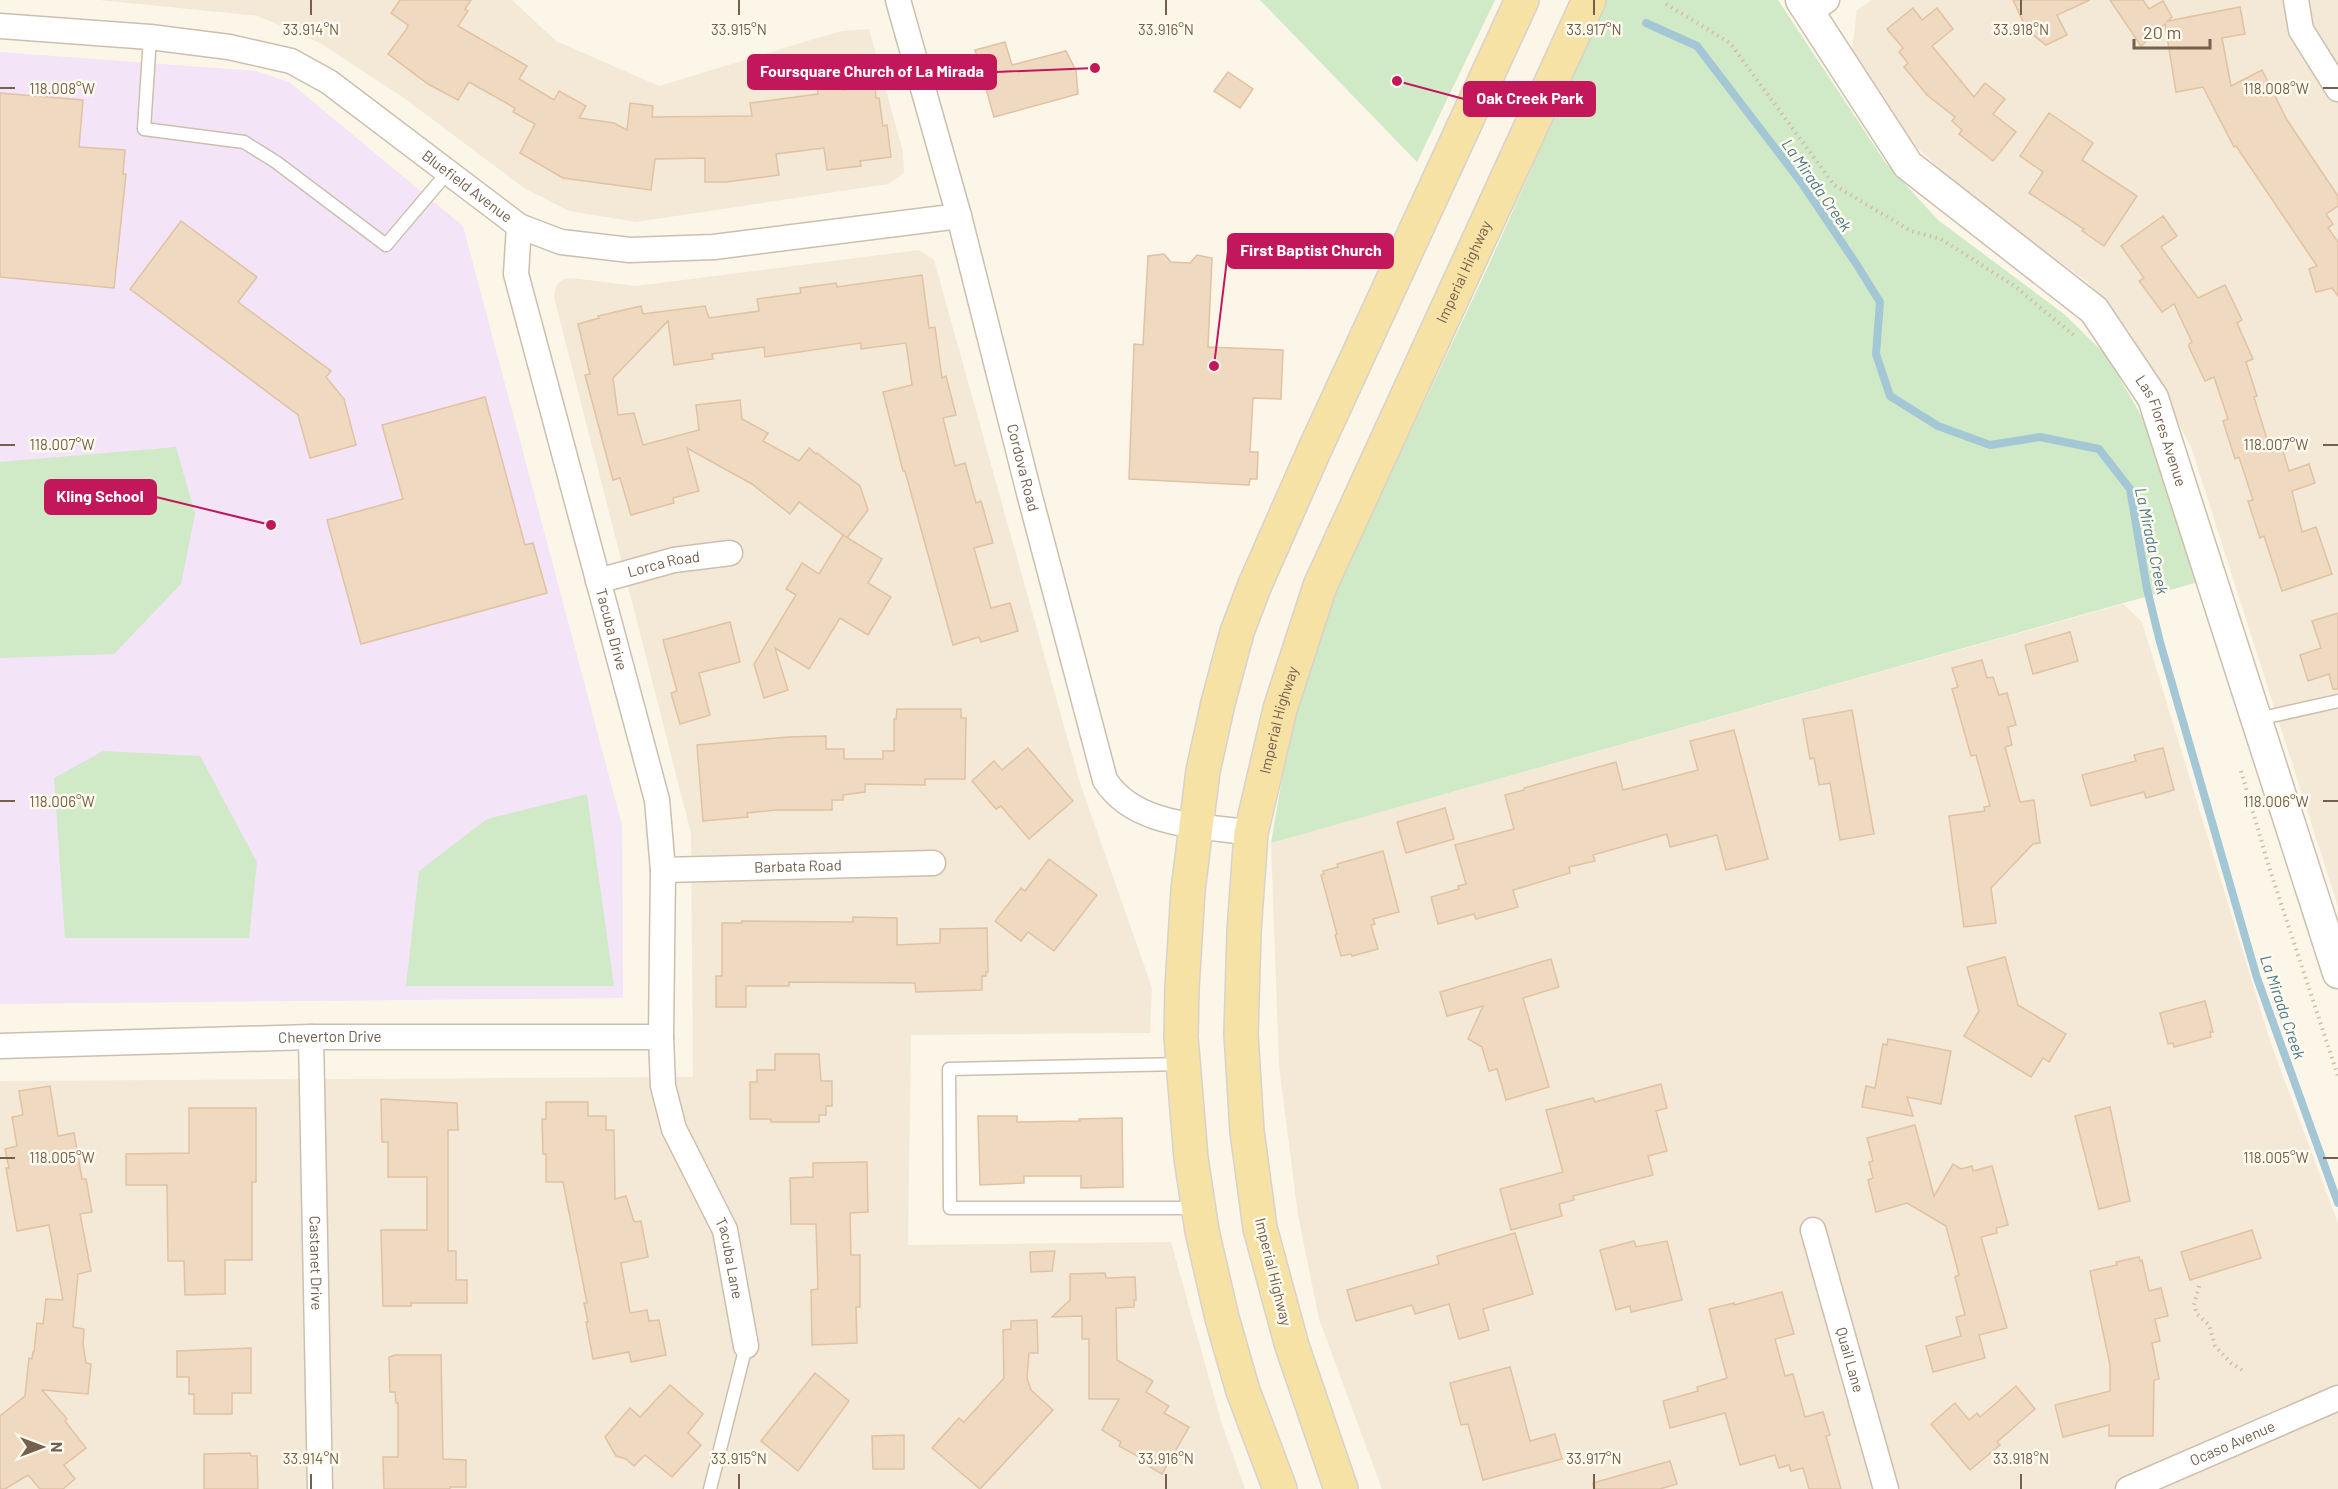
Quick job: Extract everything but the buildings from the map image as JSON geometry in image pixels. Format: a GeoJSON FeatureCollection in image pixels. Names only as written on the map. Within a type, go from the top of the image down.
{"type":"FeatureCollection","features":[{"type":"Feature","properties":{"kind":"main road"},"geometry":{"type":"LineString","coordinates":[[1280,1489],[1243,1391],[1222,1318],[1191,1158],[1181,1037],[1185,935],[1203,771],[1237,632],[1254,587],[1314,451],[1522,0]]}},
{"type":"Feature","properties":{"kind":"main road","name":"Imperial Highway"},"geometry":{"type":"LineString","coordinates":[[1341,1489],[1292,1346],[1260,1228],[1247,1131],[1240,1034],[1251,833],[1280,709],[1320,586],[1589,0]]}},
{"type":"Feature","properties":{"kind":"street","name":"Cordova Road"},"geometry":{"type":"LineString","coordinates":[[898,0],[959,216],[1105,780],[1113,792],[1130,806],[1155,818],[1251,833]]}},
{"type":"Feature","properties":{"kind":"street"},"geometry":{"type":"LineString","coordinates":[[2296,0],[2301,30],[2338,89]]}},
{"type":"Feature","properties":{"kind":"street","name":"Las Flores Avenue"},"geometry":{"type":"LineString","coordinates":[[1812,4],[1908,165],[2094,310],[2153,398],[2338,972]]}},
{"type":"Feature","properties":{"kind":"street","name":"Bluefield Avenue"},"geometry":{"type":"LineString","coordinates":[[0,26],[150,37],[229,47],[291,61],[329,82],[519,226],[561,242],[630,250],[714,247],[959,216]]}},
{"type":"Feature","properties":{"kind":"street","name":"Tacuba Drive"},"geometry":{"type":"LineString","coordinates":[[519,226],[516,274],[657,800],[663,870],[661,1037]]}},
{"type":"Feature","properties":{"kind":"street","name":"Lorca Road"},"geometry":{"type":"LineString","coordinates":[[598,581],[675,560],[730,553]]}},
{"type":"Feature","properties":{"kind":"street","name":"Barbata Road"},"geometry":{"type":"LineString","coordinates":[[663,870],[933,863]]}},
{"type":"Feature","properties":{"kind":"street","name":"Cheverton Drive"},"geometry":{"type":"LineString","coordinates":[[0,1046],[311,1037],[661,1037]]}},
{"type":"Feature","properties":{"kind":"street","name":"Castanet Drive"},"geometry":{"type":"LineString","coordinates":[[311,1037],[320,1489]]}},
{"type":"Feature","properties":{"kind":"street","name":"Tacuba Lane"},"geometry":{"type":"LineString","coordinates":[[661,1037],[663,1086],[674,1129],[725,1230],[746,1346]]}},
{"type":"Feature","properties":{"kind":"street","name":"Quail Lane"},"geometry":{"type":"LineString","coordinates":[[1813,1230],[1886,1489]]}},
{"type":"Feature","properties":{"kind":"street","name":"Ocaso Avenue"},"geometry":{"type":"LineString","coordinates":[[2137,1487],[2338,1398]]}},
{"type":"Feature","properties":{"kind":"lane"},"geometry":{"type":"LineString","coordinates":[[150,37],[144,129],[243,142],[276,162],[386,245],[447,172]]}},
{"type":"Feature","properties":{"kind":"lane"},"geometry":{"type":"LineString","coordinates":[[2256,719],[2338,701]]}},
{"type":"Feature","properties":{"kind":"lane"},"geometry":{"type":"LineString","coordinates":[[1183,1064],[949,1069],[950,1208],[1199,1208]]}},
{"type":"Feature","properties":{"kind":"lane","name":"Tacuba Lane"},"geometry":{"type":"LineString","coordinates":[[710,1489],[746,1346]]}},
{"type":"Feature","properties":{"kind":"path"},"geometry":{"type":"LineString","coordinates":[[1666,4],[1730,43],[1834,185],[1911,231],[1941,238],[2013,285],[2084,344]]}},
{"type":"Feature","properties":{"kind":"path"},"geometry":{"type":"LineString","coordinates":[[2241,770],[2269,867],[2338,1076]]}},
{"type":"Feature","properties":{"kind":"path"},"geometry":{"type":"LineString","coordinates":[[2199,1286],[2194,1305],[2197,1314],[2209,1325],[2215,1346],[2231,1364],[2242,1370]]}},
{"type":"Feature","properties":{"kind":"shaded area"},"geometry":{"type":"Polygon","coordinates":[[[99,0],[512,0],[556,41],[659,86],[841,31],[869,29],[903,152],[904,173],[888,184],[636,222],[569,211],[524,188],[404,98],[320,43],[258,16],[99,0]]]}},
{"type":"Feature","properties":{"kind":"shaded area"},"geometry":{"type":"Polygon","coordinates":[[[1872,0],[2338,0],[2338,907],[2191,447],[2129,331],[2088,282],[1967,195],[1907,138],[1852,49],[1857,10],[1872,0]]]}},
{"type":"Feature","properties":{"kind":"shaded area"},"geometry":{"type":"Polygon","coordinates":[[[0,52],[256,71],[289,82],[463,226],[622,825],[623,998],[0,1004],[0,52]]]}},
{"type":"Feature","properties":{"kind":"shaded area"},"geometry":{"type":"Polygon","coordinates":[[[919,250],[934,260],[1079,780],[1152,988],[1150,1033],[911,1035],[908,1245],[1171,1242],[1221,1421],[1245,1489],[0,1489],[0,1081],[693,1077],[691,833],[554,297],[555,291],[558,283],[572,278],[636,286],[919,250]]]}},
{"type":"Feature","properties":{"kind":"shaded area"},"geometry":{"type":"Polygon","coordinates":[[[2123,604],[2142,622],[2271,1044],[2338,1223],[2338,1489],[1382,1489],[1319,1319],[1298,1215],[1279,1066],[1271,843],[2123,604]]]}},
{"type":"Feature","properties":{"kind":"green space"},"geometry":{"type":"Polygon","coordinates":[[[1260,0],[1495,0],[1417,162],[1260,0]]]}},
{"type":"Feature","properties":{"kind":"green space"},"geometry":{"type":"Polygon","coordinates":[[[1606,0],[1778,0],[1885,162],[1938,220],[2064,314],[2106,355],[2146,424],[2202,581],[1271,843],[1288,743],[1329,606],[1492,258],[1606,0]]]}},
{"type":"Feature","properties":{"kind":"green space"},"geometry":{"type":"Polygon","coordinates":[[[176,447],[195,514],[181,584],[114,654],[0,658],[0,462],[176,447]]]}},
{"type":"Feature","properties":{"kind":"green space"},"geometry":{"type":"Polygon","coordinates":[[[103,751],[200,756],[257,862],[249,938],[65,938],[54,778],[103,751]]]}},
{"type":"Feature","properties":{"kind":"green space"},"geometry":{"type":"Polygon","coordinates":[[[587,794],[614,986],[406,986],[419,871],[487,819],[587,794]]]}},
{"type":"Feature","properties":{"kind":"waterway","name":"La Mirada Creek"},"geometry":{"type":"LineString","coordinates":[[1646,23],[1697,46],[1801,182],[1857,265],[1880,302],[1876,354],[1890,396],[1938,426],[1990,445],[2040,437],[2099,449],[2130,489],[2147,589],[2160,642],[2257,978],[2338,1203]]}},
{"type":"Feature","properties":{"kind":"place","name":"Foursquare Church of La Mirada"},"geometry":{"type":"Point","coordinates":[1095,68]}},
{"type":"Feature","properties":{"kind":"place","name":"Oak Creek Park"},"geometry":{"type":"Point","coordinates":[1397,81]}},
{"type":"Feature","properties":{"kind":"place","name":"First Baptist Church"},"geometry":{"type":"Point","coordinates":[1214,366]}},
{"type":"Feature","properties":{"kind":"place","name":"Kling School"},"geometry":{"type":"Point","coordinates":[271,525]}}]}
